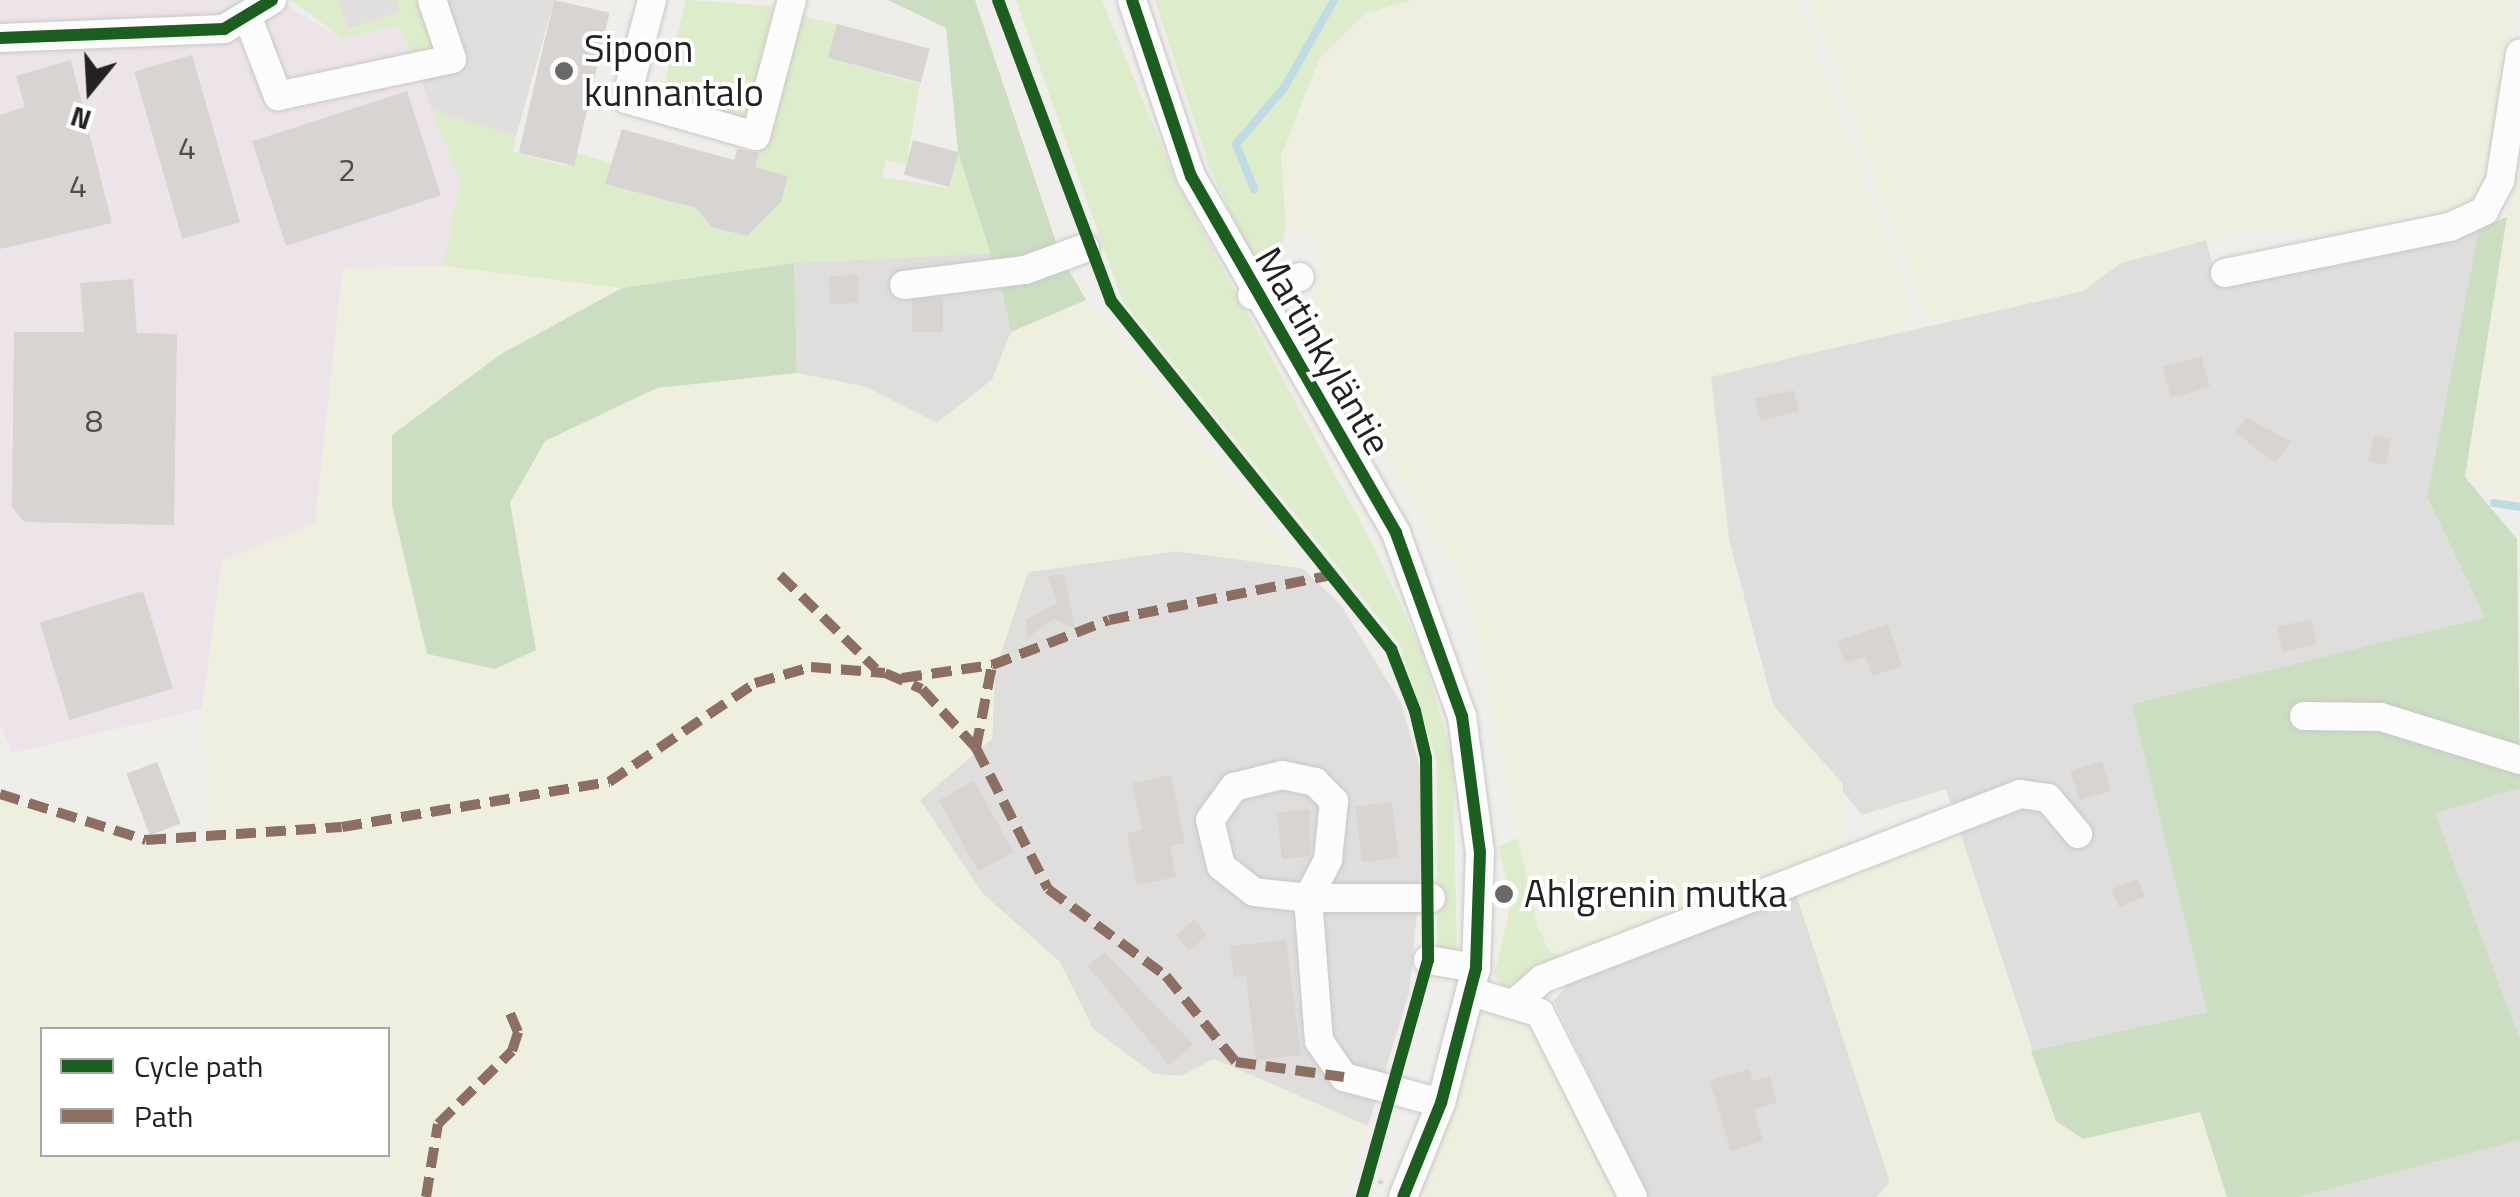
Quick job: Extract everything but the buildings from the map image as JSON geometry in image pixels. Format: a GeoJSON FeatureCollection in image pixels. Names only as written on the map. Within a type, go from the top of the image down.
{"type":"FeatureCollection","features":[{"type":"Feature","properties":{"kind":"street"},"geometry":{"type":"LineString","coordinates":[[0,38],[224,29],[272,0]]}},
{"type":"Feature","properties":{"kind":"street"},"geometry":{"type":"LineString","coordinates":[[248,18],[278,96],[452,59],[432,0]]}},
{"type":"Feature","properties":{"kind":"street"},"geometry":{"type":"LineString","coordinates":[[652,0],[626,99],[756,136],[792,0]]}},
{"type":"Feature","properties":{"kind":"street","name":"Martinkyläntie"},"geometry":{"type":"LineString","coordinates":[[1132,0],[1191,176],[1252,295],[1396,534],[1443,648],[1474,784],[1474,980],[1441,1104],[1394,1190]]}},
{"type":"Feature","properties":{"kind":"street"},"geometry":{"type":"LineString","coordinates":[[2224,273],[2450,227],[2484,211],[2500,181],[2520,54]]}},
{"type":"Feature","properties":{"kind":"street"},"geometry":{"type":"LineString","coordinates":[[904,286],[1025,270],[1085,248]]}},
{"type":"Feature","properties":{"kind":"street"},"geometry":{"type":"LineString","coordinates":[[1252,295],[1300,277]]}},
{"type":"Feature","properties":{"kind":"street"},"geometry":{"type":"LineString","coordinates":[[2304,716],[2381,716],[2520,760]]}},
{"type":"Feature","properties":{"kind":"street"},"geometry":{"type":"LineString","coordinates":[[1431,898],[1308,898],[1254,892],[1222,866],[1210,820],[1234,787],[1299,777],[1334,801],[1328,860],[1308,898],[1319,1041],[1344,1077],[1441,1104]]}},
{"type":"Feature","properties":{"kind":"street"},"geometry":{"type":"LineString","coordinates":[[1517,1001],[1542,980],[2020,794],[2048,798],[2078,834]]}},
{"type":"Feature","properties":{"kind":"street"},"geometry":{"type":"LineString","coordinates":[[1428,960],[1517,1001],[1554,1031],[1634,1197]]}},
{"type":"Feature","properties":{"kind":"path"},"geometry":{"type":"LineString","coordinates":[[1362,1197],[1374,1162]]}},
{"type":"Feature","properties":{"kind":"path"},"geometry":{"type":"LineString","coordinates":[[1369,1178],[1394,1190]]}},
{"type":"Feature","properties":{"kind":"shaded area"},"geometry":{"type":"Polygon","coordinates":[[[0,0],[277,0],[343,39],[400,26],[460,183],[443,266],[343,268],[315,523],[222,561],[202,709],[12,753],[0,724],[0,0]]]}},
{"type":"Feature","properties":{"kind":"shaded area"},"geometry":{"type":"Polygon","coordinates":[[[338,0],[396,0],[400,11],[348,29],[338,0]]]}},
{"type":"Feature","properties":{"kind":"shaded area"},"geometry":{"type":"Polygon","coordinates":[[[436,0],[554,0],[516,137],[432,110],[414,61],[436,54],[436,0]]]}},
{"type":"Feature","properties":{"kind":"shaded area"},"geometry":{"type":"Polygon","coordinates":[[[2479,228],[2427,497],[2485,617],[2132,704],[2207,1012],[2031,1051],[1946,789],[1862,815],[1773,705],[1729,540],[1711,376],[2083,291],[2121,263],[2206,240],[2217,282],[2479,228]]]}},
{"type":"Feature","properties":{"kind":"shaded area"},"geometry":{"type":"Polygon","coordinates":[[[992,253],[1011,332],[992,380],[937,423],[866,387],[797,373],[794,263],[992,253]]]}},
{"type":"Feature","properties":{"kind":"shaded area"},"geometry":{"type":"Polygon","coordinates":[[[1176,551],[1302,568],[1340,604],[1401,703],[1422,775],[1423,854],[1409,993],[1368,1126],[1214,1059],[1181,1076],[1154,1074],[1093,1029],[1060,962],[983,894],[920,800],[992,739],[995,671],[1028,572],[1176,551]]]}},
{"type":"Feature","properties":{"kind":"shaded area"},"geometry":{"type":"Polygon","coordinates":[[[2520,788],[2520,1040],[2514,1042],[2435,812],[2520,788]]]}},
{"type":"Feature","properties":{"kind":"shaded area"},"geometry":{"type":"Polygon","coordinates":[[[1794,888],[1890,1182],[1877,1197],[1648,1197],[1554,1001],[1574,976],[1794,888]]]}},
{"type":"Feature","properties":{"kind":"shaded area"},"geometry":{"type":"Polygon","coordinates":[[[2520,1140],[2520,1197],[2300,1197],[2520,1140]]]}},
{"type":"Feature","properties":{"kind":"green space"},"geometry":{"type":"Polygon","coordinates":[[[291,0],[338,0],[349,29],[400,10],[396,0],[417,0],[436,55],[414,61],[399,26],[343,39],[291,0]]]}},
{"type":"Feature","properties":{"kind":"green space"},"geometry":{"type":"Polygon","coordinates":[[[686,0],[774,6],[745,118],[661,96],[686,0]]]}},
{"type":"Feature","properties":{"kind":"green space"},"geometry":{"type":"Polygon","coordinates":[[[888,0],[975,0],[1059,251],[996,270],[958,152],[946,28],[888,0]]]}},
{"type":"Feature","properties":{"kind":"green space"},"geometry":{"type":"Polygon","coordinates":[[[1016,0],[1102,0],[1177,184],[1372,543],[1422,652],[1453,759],[1457,956],[1437,954],[1437,761],[1399,643],[1122,300],[1016,0]]]}},
{"type":"Feature","properties":{"kind":"green space"},"geometry":{"type":"Polygon","coordinates":[[[1155,0],[1412,0],[1366,13],[1319,59],[1281,156],[1286,230],[1278,259],[1256,267],[1210,169],[1155,0]]]}},
{"type":"Feature","properties":{"kind":"green space"},"geometry":{"type":"Polygon","coordinates":[[[1412,0],[1797,0],[1912,309],[1900,331],[1711,377],[1729,540],[1753,650],[1773,705],[1843,784],[1843,831],[1832,849],[1568,956],[1550,953],[1538,926],[1466,589],[1310,326],[1325,253],[1312,231],[1286,230],[1281,205],[1281,156],[1319,59],[1366,13],[1412,0]]]}},
{"type":"Feature","properties":{"kind":"green space"},"geometry":{"type":"Polygon","coordinates":[[[1810,0],[2515,0],[2488,177],[2475,202],[2317,236],[2252,228],[2121,263],[2083,291],[1942,322],[1925,315],[1810,0]]]}},
{"type":"Feature","properties":{"kind":"green space"},"geometry":{"type":"Polygon","coordinates":[[[799,15],[837,24],[828,58],[920,84],[906,165],[886,160],[882,177],[948,188],[958,152],[992,253],[794,263],[622,288],[443,266],[460,183],[432,110],[516,137],[513,152],[566,166],[570,151],[611,163],[606,184],[702,210],[713,227],[747,236],[788,177],[755,167],[799,15]]]}},
{"type":"Feature","properties":{"kind":"green space"},"geometry":{"type":"Polygon","coordinates":[[[2520,139],[2520,501],[2465,477],[2520,139]]]}},
{"type":"Feature","properties":{"kind":"green space"},"geometry":{"type":"Polygon","coordinates":[[[2507,217],[2465,477],[2517,539],[2520,788],[2435,813],[2520,1040],[2520,1140],[2300,1197],[2227,1197],[2200,1112],[2083,1139],[2056,1121],[2031,1051],[2207,1012],[2132,704],[2485,617],[2427,497],[2479,228],[2507,217]]]}},
{"type":"Feature","properties":{"kind":"green space"},"geometry":{"type":"Polygon","coordinates":[[[1064,262],[1086,300],[1011,332],[999,281],[1064,262]]]}},
{"type":"Feature","properties":{"kind":"green space"},"geometry":{"type":"Polygon","coordinates":[[[794,263],[797,373],[657,388],[545,441],[510,503],[536,650],[495,669],[427,654],[392,505],[392,435],[501,354],[622,288],[794,263]]]}},
{"type":"Feature","properties":{"kind":"green space"},"geometry":{"type":"Polygon","coordinates":[[[443,266],[622,288],[501,354],[392,435],[535,650],[510,503],[545,441],[657,388],[797,373],[866,387],[937,423],[992,380],[1011,332],[1086,300],[1302,568],[1176,551],[1028,572],[995,671],[992,739],[920,800],[983,894],[1060,962],[1093,1029],[1154,1074],[1181,1076],[1214,1059],[1368,1126],[1341,1197],[0,1197],[0,799],[149,847],[211,845],[202,709],[222,561],[315,523],[343,268],[443,266]]]}},
{"type":"Feature","properties":{"kind":"green space"},"geometry":{"type":"Polygon","coordinates":[[[1959,829],[2056,1121],[2083,1139],[2201,1111],[2227,1197],[1877,1197],[1890,1182],[1795,888],[1959,829]]]}},
{"type":"Feature","properties":{"kind":"green space"},"geometry":{"type":"Polygon","coordinates":[[[1518,838],[1538,927],[1550,953],[1568,956],[1504,988],[1494,975],[1512,900],[1498,847],[1518,838]]]}},
{"type":"Feature","properties":{"kind":"green space"},"geometry":{"type":"Polygon","coordinates":[[[1483,1018],[1510,1020],[1546,1042],[1617,1197],[1418,1197],[1483,1018]]]}},
{"type":"Feature","properties":{"kind":"waterway"},"geometry":{"type":"LineString","coordinates":[[1254,189],[1236,144],[1284,88],[1334,0]]}},
{"type":"Feature","properties":{"kind":"waterway"},"geometry":{"type":"LineString","coordinates":[[2494,503],[2520,507]]}},
{"type":"Feature","properties":{"kind":"marked path"},"geometry":{"type":"LineString","coordinates":[[780,575],[876,669]]}},
{"type":"Feature","properties":{"kind":"marked path"},"geometry":{"type":"LineString","coordinates":[[976,748],[992,665],[1109,620],[1333,575]]}},
{"type":"Feature","properties":{"kind":"marked path"},"geometry":{"type":"LineString","coordinates":[[902,678],[992,665]]}},
{"type":"Feature","properties":{"kind":"marked path"},"geometry":{"type":"LineString","coordinates":[[0,794],[146,840],[342,827],[609,782],[755,683],[811,667],[885,673],[922,689],[976,748],[1048,889],[1166,976],[1236,1062],[1344,1077]]}},
{"type":"Feature","properties":{"kind":"marked path"},"geometry":{"type":"LineString","coordinates":[[426,1197],[438,1124],[512,1051],[518,1032],[509,1011]]}},
{"type":"Feature","properties":{"kind":"cycle path"},"geometry":{"type":"LineString","coordinates":[[0,38],[224,29],[272,0]]}},
{"type":"Feature","properties":{"kind":"cycle path"},"geometry":{"type":"LineString","coordinates":[[998,0],[1111,301],[1391,649],[1415,711],[1426,758],[1428,960],[1362,1197]]}},
{"type":"Feature","properties":{"kind":"cycle path"},"geometry":{"type":"LineString","coordinates":[[1132,0],[1191,176],[1396,533],[1462,716],[1480,852],[1476,968],[1441,1103],[1403,1197]]}},
{"type":"Feature","properties":{"kind":"place","name":"Sipoon kunnantalo"},"geometry":{"type":"Point","coordinates":[564,71]}},
{"type":"Feature","properties":{"kind":"place","name":"Ahlgrenin mutka"},"geometry":{"type":"Point","coordinates":[1504,894]}}]}
